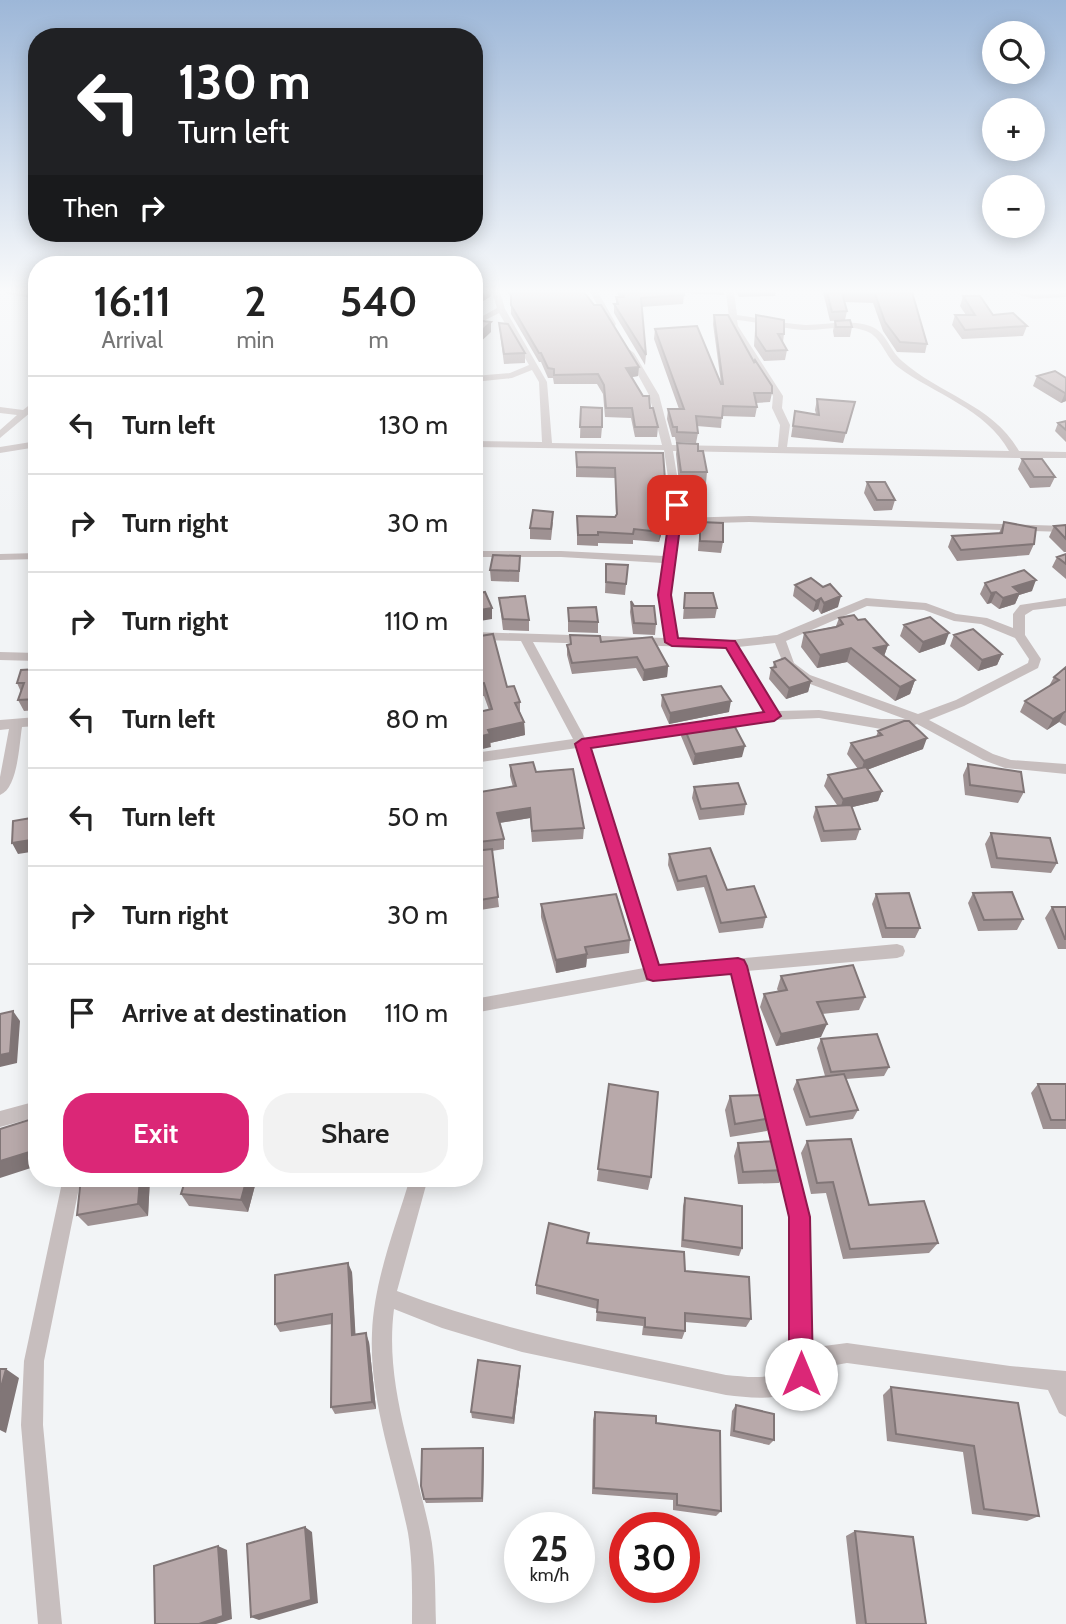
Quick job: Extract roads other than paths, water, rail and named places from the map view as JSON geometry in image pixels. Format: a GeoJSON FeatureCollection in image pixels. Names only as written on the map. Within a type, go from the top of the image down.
{"type":"FeatureCollection","features":[{"type":"Feature","properties":{"kind":"street"},"geometry":{"type":"LineString","coordinates":[[483,378],[512,375],[530,368]]}},
{"type":"Feature","properties":{"kind":"street"},"geometry":{"type":"LineString","coordinates":[[535,368],[546,394],[547,446]]}},
{"type":"Feature","properties":{"kind":"street"},"geometry":{"type":"LineString","coordinates":[[639,368],[649,383],[668,448],[677,505],[664,595],[672,642]]}},
{"type":"Feature","properties":{"kind":"street"},"geometry":{"type":"LineString","coordinates":[[762,368],[775,387],[777,408],[785,425],[782,450]]}},
{"type":"Feature","properties":{"kind":"street"},"geometry":{"type":"LineString","coordinates":[[905,368],[962,402],[1009,440],[1016,455]]}},
{"type":"Feature","properties":{"kind":"street"},"geometry":{"type":"LineString","coordinates":[[0,410],[25,414]]}},
{"type":"Feature","properties":{"kind":"street"},"geometry":{"type":"LineString","coordinates":[[0,435],[28,411]]}},
{"type":"Feature","properties":{"kind":"street"},"geometry":{"type":"LineString","coordinates":[[483,444],[1066,455]]}},
{"type":"Feature","properties":{"kind":"street"},"geometry":{"type":"LineString","coordinates":[[0,450],[28,445]]}},
{"type":"Feature","properties":{"kind":"street"},"geometry":{"type":"LineString","coordinates":[[676,521],[749,519],[1066,529]]}},
{"type":"Feature","properties":{"kind":"street"},"geometry":{"type":"LineString","coordinates":[[483,554],[561,554],[668,560]]}},
{"type":"Feature","properties":{"kind":"street"},"geometry":{"type":"LineString","coordinates":[[0,557],[28,556]]}},
{"type":"Feature","properties":{"kind":"street"},"geometry":{"type":"LineString","coordinates":[[483,636],[730,644],[779,639],[866,602],[937,610],[954,617],[983,621],[1019,635],[1032,654],[1034,665],[960,703],[894,725],[819,714],[774,716],[483,757]]}},
{"type":"Feature","properties":{"kind":"street"},"geometry":{"type":"LineString","coordinates":[[1019,635],[1019,614],[1024,608],[1066,602]]}},
{"type":"Feature","properties":{"kind":"street"},"geometry":{"type":"LineString","coordinates":[[525,638],[582,744],[653,973]]}},
{"type":"Feature","properties":{"kind":"street"},"geometry":{"type":"LineString","coordinates":[[779,639],[789,665],[806,678],[918,719],[988,757],[1010,765],[1066,769]]}},
{"type":"Feature","properties":{"kind":"street"},"geometry":{"type":"LineString","coordinates":[[730,644],[774,716]]}},
{"type":"Feature","properties":{"kind":"street"},"geometry":{"type":"LineString","coordinates":[[0,656],[28,657]]}},
{"type":"Feature","properties":{"kind":"street"},"geometry":{"type":"LineString","coordinates":[[0,725],[28,722]]}},
{"type":"Feature","properties":{"kind":"street"},"geometry":{"type":"LineString","coordinates":[[0,790],[6,782],[16,723]]}},
{"type":"Feature","properties":{"kind":"street"},"geometry":{"type":"LineString","coordinates":[[483,1004],[653,973],[897,951]]}},
{"type":"Feature","properties":{"kind":"street"},"geometry":{"type":"LineString","coordinates":[[738,966],[799,1217],[801,1374]]}},
{"type":"Feature","properties":{"kind":"street"},"geometry":{"type":"LineString","coordinates":[[0,1119],[28,1111]]}},
{"type":"Feature","properties":{"kind":"street"},"geometry":{"type":"LineString","coordinates":[[50,1624],[32,1425],[34,1373],[43,1309],[70,1187]]}},
{"type":"Feature","properties":{"kind":"street"},"geometry":{"type":"LineString","coordinates":[[416,1187],[386,1296],[382,1335],[384,1374],[396,1442],[420,1535],[424,1624]]}},
{"type":"Feature","properties":{"kind":"street"},"geometry":{"type":"LineString","coordinates":[[386,1296],[442,1318],[522,1342],[726,1385],[758,1388],[784,1384],[824,1356],[847,1353],[1061,1381],[1066,1406]]}}]}
